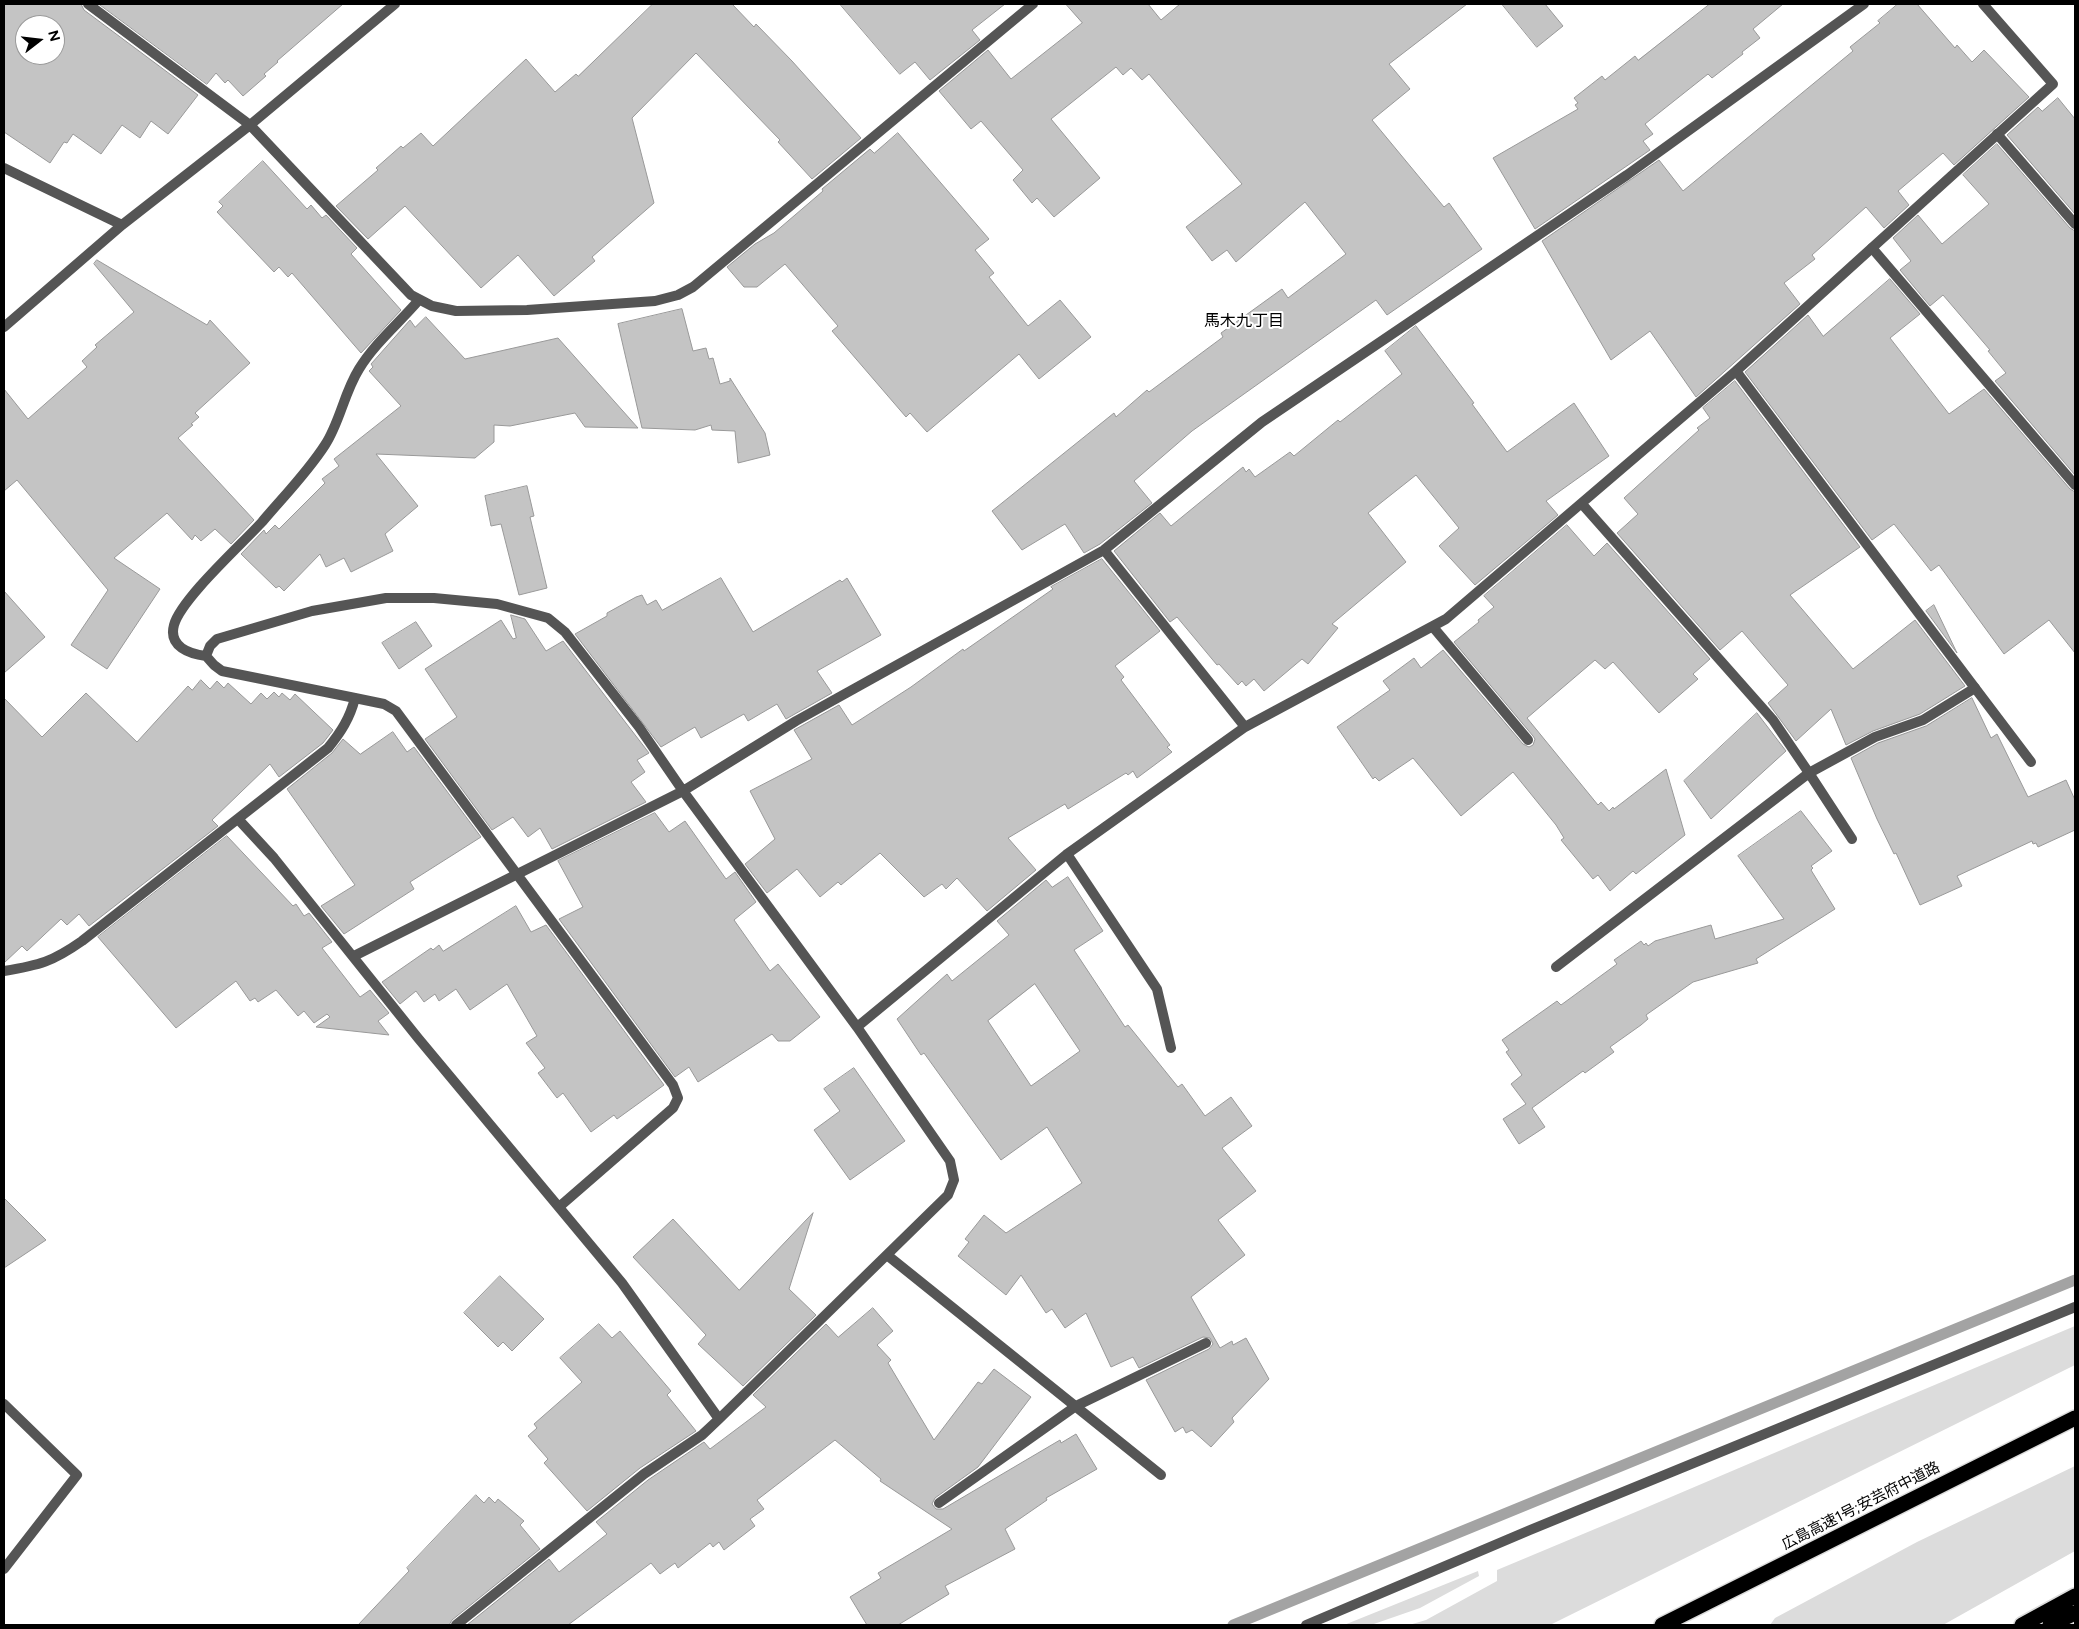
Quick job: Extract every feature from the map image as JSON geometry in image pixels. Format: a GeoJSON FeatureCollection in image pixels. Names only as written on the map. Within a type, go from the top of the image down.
{"type":"FeatureCollection","features":[{"type":"Feature","properties":{"kind":"highway","name":"広島高速1号;安芸府中道路"},"geometry":{"type":"LineString","coordinates":[[1662,1625],[2075,1418]]}},
{"type":"Feature","properties":{"kind":"highway"},"geometry":{"type":"LineString","coordinates":[[2022,1625],[2075,1596]]}},
{"type":"Feature","properties":{"kind":"highway"},"geometry":{"type":"LineString","coordinates":[[2050,1625],[2075,1613]]}},
{"type":"Feature","properties":{"kind":"street"},"geometry":{"type":"LineString","coordinates":[[88,4],[250,125],[418,301],[456,312],[527,310],[655,301],[678,295],[693,287],[1033,4]]}},
{"type":"Feature","properties":{"kind":"street"},"geometry":{"type":"LineString","coordinates":[[4,327],[122,225],[250,125],[395,4]]}},
{"type":"Feature","properties":{"kind":"street"},"geometry":{"type":"LineString","coordinates":[[354,956],[683,791],[796,721],[1104,550],[1262,422],[1627,175],[1864,4]]}},
{"type":"Feature","properties":{"kind":"street"},"geometry":{"type":"LineString","coordinates":[[858,1027],[1067,854],[1245,727],[1446,619],[1736,371],[2053,84],[1983,4]]}},
{"type":"Feature","properties":{"kind":"street"},"geometry":{"type":"LineString","coordinates":[[1997,134],[2075,224]]}},
{"type":"Feature","properties":{"kind":"street"},"geometry":{"type":"LineString","coordinates":[[4,168],[122,225]]}},
{"type":"Feature","properties":{"kind":"street"},"geometry":{"type":"LineString","coordinates":[[1872,248],[2075,485]]}},
{"type":"Feature","properties":{"kind":"street"},"geometry":{"type":"LineString","coordinates":[[418,301],[358,369],[324,446],[278,503],[176,617],[173,635],[184,651],[206,656],[222,671],[384,704],[396,711],[672,1085],[678,1098],[673,1108],[559,1207]]}},
{"type":"Feature","properties":{"kind":"street"},"geometry":{"type":"LineString","coordinates":[[1736,371],[2031,762]]}},
{"type":"Feature","properties":{"kind":"street"},"geometry":{"type":"LineString","coordinates":[[1582,504],[1773,720],[1852,839]]}},
{"type":"Feature","properties":{"kind":"street"},"geometry":{"type":"LineString","coordinates":[[1104,550],[1245,727]]}},
{"type":"Feature","properties":{"kind":"street"},"geometry":{"type":"LineString","coordinates":[[206,656],[210,646],[217,639],[312,611],[386,598],[434,598],[496,604],[548,618],[565,632],[639,727],[683,791],[858,1027],[950,1161],[954,1180],[948,1195],[702,1435],[644,1474],[456,1625]]}},
{"type":"Feature","properties":{"kind":"street"},"geometry":{"type":"LineString","coordinates":[[1433,626],[1528,740]]}},
{"type":"Feature","properties":{"kind":"street"},"geometry":{"type":"LineString","coordinates":[[1556,967],[1809,773],[1875,737],[1923,720],[1975,688]]}},
{"type":"Feature","properties":{"kind":"street"},"geometry":{"type":"LineString","coordinates":[[4,971],[38,966],[61,956],[82,941],[328,748],[344,728],[352,713],[355,698]]}},
{"type":"Feature","properties":{"kind":"street"},"geometry":{"type":"LineString","coordinates":[[238,819],[274,858],[418,1038],[622,1283],[719,1419]]}},
{"type":"Feature","properties":{"kind":"street"},"geometry":{"type":"LineString","coordinates":[[1067,854],[1157,989],[1171,1048]]}},
{"type":"Feature","properties":{"kind":"street"},"geometry":{"type":"LineString","coordinates":[[887,1255],[1161,1475]]}},
{"type":"Feature","properties":{"kind":"street"},"geometry":{"type":"LineString","coordinates":[[1306,1625],[1530,1530],[2075,1307]]}},
{"type":"Feature","properties":{"kind":"street"},"geometry":{"type":"LineString","coordinates":[[939,1502],[1076,1406],[1206,1343]]}},
{"type":"Feature","properties":{"kind":"street"},"geometry":{"type":"LineString","coordinates":[[4,1404],[77,1475],[4,1569]]}},
{"type":"Feature","properties":{"kind":"shaded area"},"geometry":{"type":"Polygon","coordinates":[[[2075,1326],[2075,1365],[1550,1625],[1409,1625],[1426,1620],[1497,1581],[1497,1570],[2075,1326]]]}},
{"type":"Feature","properties":{"kind":"shaded area"},"geometry":{"type":"Polygon","coordinates":[[[2075,1466],[2075,1551],[1943,1625],[1770,1625],[1775,1618],[1917,1542],[2075,1466]]]}},
{"type":"Feature","properties":{"kind":"shaded area"},"geometry":{"type":"Polygon","coordinates":[[[1478,1571],[1479,1576],[1420,1608],[1371,1625],[1344,1625],[1478,1571]]]}},
{"type":"Feature","properties":{"kind":"building"},"geometry":{"type":"Polygon","coordinates":[[[4,4],[81,4],[84,10],[198,95],[168,134],[151,121],[140,138],[122,125],[101,154],[73,134],[67,143],[64,142],[50,163],[4,132],[4,4]]]}},
{"type":"Feature","properties":{"kind":"building"},"geometry":{"type":"Polygon","coordinates":[[[99,4],[343,4],[277,61],[264,74],[266,76],[243,96],[228,80],[225,83],[216,73],[207,84],[99,4]]]}},
{"type":"Feature","properties":{"kind":"building"},"geometry":{"type":"Polygon","coordinates":[[[653,4],[732,4],[754,27],[756,24],[792,61],[861,138],[812,179],[778,142],[780,140],[696,53],[632,118],[654,203],[592,257],[595,261],[554,296],[518,255],[481,288],[405,206],[368,239],[336,206],[378,170],[376,168],[401,146],[403,148],[421,133],[433,146],[526,59],[555,92],[576,74],[578,76],[653,4]]]}},
{"type":"Feature","properties":{"kind":"building"},"geometry":{"type":"Polygon","coordinates":[[[840,4],[1005,4],[972,30],[980,40],[930,80],[915,62],[900,74],[840,4]]]}},
{"type":"Feature","properties":{"kind":"building"},"geometry":{"type":"Polygon","coordinates":[[[1066,4],[1148,4],[1161,20],[1180,4],[1467,4],[1389,64],[1410,89],[1372,120],[1444,207],[1449,203],[1482,249],[1387,315],[1376,300],[1192,431],[1134,481],[1152,503],[1100,544],[1084,553],[1065,524],[1022,550],[992,511],[1114,413],[1116,417],[1147,390],[1149,392],[1223,337],[1221,333],[1282,289],[1288,298],[1346,254],[1305,202],[1236,262],[1227,250],[1212,261],[1186,227],[1242,184],[1149,74],[1142,80],[1131,68],[1123,75],[1116,67],[1051,119],[1100,178],[1054,217],[1037,198],[1032,203],[1013,180],[1023,170],[981,121],[971,129],[939,91],[988,50],[1011,79],[1082,23],[1066,4]]]}},
{"type":"Feature","properties":{"kind":"building"},"geometry":{"type":"Polygon","coordinates":[[[1502,4],[1545,4],[1563,26],[1537,47],[1502,4]]]}},
{"type":"Feature","properties":{"kind":"building"},"geometry":{"type":"Polygon","coordinates":[[[1710,4],[1783,4],[1753,29],[1760,38],[1742,52],[1743,54],[1712,78],[1708,74],[1645,124],[1653,134],[1643,141],[1650,150],[1535,229],[1493,158],[1578,109],[1575,105],[1578,103],[1574,98],[1602,76],[1605,80],[1635,56],[1638,60],[1710,4]]]}},
{"type":"Feature","properties":{"kind":"building"},"geometry":{"type":"Polygon","coordinates":[[[1898,4],[1917,4],[1955,48],[1957,45],[1972,62],[1984,50],[2029,97],[1954,165],[1943,153],[1898,191],[1909,205],[1884,228],[1866,207],[1812,255],[1815,259],[1784,283],[1800,304],[1696,397],[1650,331],[1611,360],[1542,241],[1659,160],[1683,191],[1853,51],[1850,47],[1880,23],[1878,21],[1898,4]]]}},
{"type":"Feature","properties":{"kind":"building"},"geometry":{"type":"Polygon","coordinates":[[[2058,98],[2075,119],[2075,214],[2007,135],[2038,107],[2042,111],[2058,98]]]}},
{"type":"Feature","properties":{"kind":"building"},"geometry":{"type":"Polygon","coordinates":[[[898,133],[989,239],[975,250],[994,273],[989,277],[1028,326],[1060,300],[1091,337],[1039,379],[1019,354],[927,432],[910,413],[906,417],[832,331],[838,326],[785,264],[757,287],[744,287],[727,267],[755,244],[774,233],[823,191],[822,189],[870,149],[874,153],[898,133]]]}},
{"type":"Feature","properties":{"kind":"building"},"geometry":{"type":"Polygon","coordinates":[[[1997,144],[2070,228],[2075,231],[2075,475],[1995,381],[2006,373],[1988,351],[1990,350],[1943,295],[1930,306],[1900,270],[1911,261],[1893,238],[1918,215],[1942,244],[1989,204],[1963,175],[1997,144]]]}},
{"type":"Feature","properties":{"kind":"building"},"geometry":{"type":"Polygon","coordinates":[[[263,161],[307,209],[311,205],[322,218],[326,215],[357,248],[351,254],[401,310],[361,353],[292,273],[288,277],[279,267],[274,272],[217,212],[223,206],[219,202],[263,161]]]}},
{"type":"Feature","properties":{"kind":"building"},"geometry":{"type":"Polygon","coordinates":[[[97,260],[207,325],[210,320],[250,363],[195,413],[199,417],[178,438],[254,520],[231,544],[215,529],[201,541],[195,535],[192,540],[167,513],[114,558],[160,589],[107,669],[71,645],[108,590],[17,480],[4,491],[4,389],[28,419],[87,367],[82,361],[97,347],[95,345],[134,312],[94,264],[97,260]]]}},
{"type":"Feature","properties":{"kind":"building"},"geometry":{"type":"Polygon","coordinates":[[[1890,279],[1920,314],[1890,338],[1949,414],[1984,389],[2070,489],[2075,492],[2075,653],[2049,620],[2004,654],[1939,565],[1931,571],[1894,524],[1872,540],[1745,372],[1808,315],[1823,336],[1890,279]]]}},
{"type":"Feature","properties":{"kind":"building"},"geometry":{"type":"Polygon","coordinates":[[[682,309],[693,351],[706,348],[709,359],[713,358],[720,384],[730,381],[730,378],[765,433],[770,455],[738,463],[735,431],[712,430],[711,425],[695,430],[642,428],[618,324],[682,309]]]}},
{"type":"Feature","properties":{"kind":"building"},"geometry":{"type":"Polygon","coordinates":[[[426,317],[465,359],[558,338],[638,428],[585,427],[575,413],[510,426],[494,425],[494,442],[475,458],[376,454],[418,506],[385,534],[393,551],[351,572],[344,558],[326,567],[320,554],[284,591],[279,586],[276,588],[241,554],[264,530],[266,534],[275,525],[279,529],[325,483],[322,479],[339,466],[334,459],[401,406],[369,371],[373,367],[371,364],[410,320],[415,327],[426,317]]]}},
{"type":"Feature","properties":{"kind":"building"},"geometry":{"type":"Polygon","coordinates":[[[1416,326],[1474,403],[1472,404],[1507,452],[1574,403],[1609,456],[1546,501],[1558,515],[1475,585],[1439,546],[1459,528],[1416,475],[1368,513],[1406,562],[1332,624],[1338,628],[1308,664],[1302,659],[1264,691],[1254,679],[1246,686],[1242,681],[1238,685],[1219,664],[1217,665],[1177,617],[1170,622],[1114,551],[1160,513],[1171,526],[1243,467],[1246,472],[1249,469],[1255,477],[1290,452],[1294,456],[1338,420],[1340,422],[1402,374],[1385,351],[1416,326]]]}},
{"type":"Feature","properties":{"kind":"building"},"geometry":{"type":"Polygon","coordinates":[[[1735,381],[1860,547],[1790,595],[1853,669],[1915,620],[1965,686],[1920,714],[1873,731],[1846,745],[1831,709],[1796,741],[1768,703],[1788,685],[1742,631],[1720,650],[1617,533],[1638,514],[1624,498],[1699,430],[1697,428],[1710,418],[1703,408],[1735,381]]]}},
{"type":"Feature","properties":{"kind":"building"},"geometry":{"type":"Polygon","coordinates":[[[527,486],[534,516],[530,517],[547,588],[519,595],[501,524],[491,526],[485,496],[527,486]]]}},
{"type":"Feature","properties":{"kind":"building"},"geometry":{"type":"Polygon","coordinates":[[[1567,525],[1594,556],[1607,543],[1710,659],[1693,674],[1698,679],[1659,713],[1613,662],[1605,669],[1595,660],[1527,718],[1598,805],[1601,802],[1609,811],[1666,769],[1685,835],[1636,874],[1633,871],[1610,891],[1598,875],[1593,879],[1561,840],[1564,838],[1556,825],[1513,772],[1461,816],[1413,758],[1379,781],[1375,777],[1373,779],[1337,727],[1390,690],[1383,681],[1414,658],[1421,668],[1443,650],[1523,744],[1529,747],[1533,745],[1535,739],[1533,736],[1454,642],[1494,607],[1484,596],[1567,525]]]}},
{"type":"Feature","properties":{"kind":"building"},"geometry":{"type":"Polygon","coordinates":[[[1102,559],[1160,631],[1115,666],[1124,677],[1121,680],[1170,745],[1167,747],[1172,752],[1137,778],[1133,771],[1128,775],[1126,773],[1068,809],[1065,804],[1008,838],[1036,870],[987,911],[957,878],[946,889],[942,884],[924,897],[880,853],[841,885],[838,882],[820,897],[797,869],[767,893],[745,864],[775,839],[750,791],[812,759],[794,730],[839,705],[852,725],[911,687],[963,649],[964,651],[1053,589],[1051,587],[1102,559]]]}},
{"type":"Feature","properties":{"kind":"building"},"geometry":{"type":"Polygon","coordinates":[[[721,578],[753,632],[840,580],[842,582],[847,578],[881,635],[817,671],[832,693],[786,719],[777,704],[748,721],[744,714],[701,738],[695,727],[661,747],[575,634],[636,597],[642,595],[647,605],[656,600],[662,610],[721,578]]]}},
{"type":"Feature","properties":{"kind":"building"},"geometry":{"type":"Polygon","coordinates":[[[4,591],[45,637],[4,673],[4,591]]]}},
{"type":"Feature","properties":{"kind":"building"},"geometry":{"type":"Polygon","coordinates":[[[1934,605],[1957,653],[1926,611],[1934,605]]]}},
{"type":"Feature","properties":{"kind":"building"},"geometry":{"type":"Polygon","coordinates":[[[511,615],[525,619],[546,651],[563,641],[649,753],[637,760],[645,772],[631,782],[646,802],[552,849],[540,828],[528,837],[513,817],[492,830],[425,739],[457,717],[425,669],[501,620],[513,639],[516,638],[511,615]]]}},
{"type":"Feature","properties":{"kind":"building"},"geometry":{"type":"Polygon","coordinates":[[[416,622],[432,646],[399,669],[382,643],[416,622]]]}},
{"type":"Feature","properties":{"kind":"building"},"geometry":{"type":"Polygon","coordinates":[[[201,680],[210,689],[217,681],[224,688],[228,683],[251,704],[261,693],[267,699],[274,692],[279,697],[282,693],[290,700],[295,694],[333,730],[323,743],[279,777],[270,764],[212,820],[218,826],[89,926],[79,914],[67,925],[61,919],[27,951],[22,946],[4,963],[4,698],[42,737],[86,693],[137,742],[188,686],[192,690],[201,680]]]}},
{"type":"Feature","properties":{"kind":"building"},"geometry":{"type":"Polygon","coordinates":[[[1972,698],[1991,738],[1997,734],[2028,797],[2066,780],[2075,800],[2075,830],[2038,847],[2032,841],[1957,876],[1962,886],[1920,905],[1896,853],[1894,854],[1877,819],[1851,758],[1878,743],[1926,726],[1972,698]]]}},
{"type":"Feature","properties":{"kind":"building"},"geometry":{"type":"Polygon","coordinates":[[[1757,713],[1786,751],[1711,819],[1684,781],[1757,713]]]}},
{"type":"Feature","properties":{"kind":"building"},"geometry":{"type":"Polygon","coordinates":[[[393,732],[407,752],[414,747],[481,837],[410,882],[414,889],[344,934],[321,906],[355,885],[287,789],[332,753],[343,739],[360,754],[393,732]]]}},
{"type":"Feature","properties":{"kind":"building"},"geometry":{"type":"Polygon","coordinates":[[[1801,811],[1832,851],[1811,866],[1813,868],[1811,870],[1835,909],[1756,959],[1758,963],[1693,982],[1646,1015],[1648,1019],[1610,1047],[1614,1052],[1585,1073],[1583,1071],[1532,1108],[1545,1127],[1519,1144],[1503,1119],[1526,1104],[1511,1084],[1522,1075],[1506,1052],[1509,1050],[1502,1040],[1557,1001],[1561,1005],[1617,964],[1614,960],[1641,941],[1644,945],[1646,943],[1648,946],[1655,941],[1711,925],[1715,939],[1784,919],[1738,856],[1801,811]]]}},
{"type":"Feature","properties":{"kind":"building"},"geometry":{"type":"Polygon","coordinates":[[[655,813],[669,832],[685,821],[726,879],[735,872],[756,902],[734,920],[770,971],[778,964],[820,1017],[790,1041],[778,1041],[772,1034],[698,1082],[689,1067],[675,1077],[559,919],[583,907],[558,861],[655,813]]]}},
{"type":"Feature","properties":{"kind":"building"},"geometry":{"type":"Polygon","coordinates":[[[227,836],[293,906],[296,904],[304,916],[309,913],[332,942],[322,948],[360,997],[370,990],[389,1013],[378,1021],[389,1035],[316,1027],[330,1017],[327,1014],[314,1023],[304,1011],[298,1016],[276,990],[258,1002],[255,998],[250,1001],[236,981],[176,1028],[98,937],[227,836]]]}},
{"type":"Feature","properties":{"kind":"building"},"geometry":{"type":"Polygon","coordinates":[[[1068,877],[1103,931],[1074,950],[1125,1027],[1128,1025],[1178,1087],[1182,1084],[1205,1116],[1231,1097],[1252,1126],[1222,1148],[1256,1191],[1218,1220],[1245,1255],[1191,1297],[1220,1348],[1232,1341],[1233,1345],[1246,1338],[1269,1379],[1232,1418],[1234,1422],[1211,1447],[1192,1430],[1186,1433],[1183,1427],[1175,1432],[1146,1380],[1209,1349],[1213,1344],[1210,1338],[1203,1337],[1139,1368],[1133,1357],[1111,1367],[1086,1313],[1065,1328],[1052,1309],[1046,1313],[1021,1275],[1006,1295],[958,1256],[969,1242],[965,1239],[984,1215],[1006,1233],[1082,1183],[1047,1127],[1001,1160],[924,1053],[921,1055],[897,1019],[947,974],[952,981],[1009,935],[997,921],[1046,880],[1052,887],[1068,877]],[[1035,984],[988,1021],[1031,1086],[1080,1051],[1035,984]]]}},
{"type":"Feature","properties":{"kind":"building"},"geometry":{"type":"Polygon","coordinates":[[[516,906],[531,932],[546,925],[664,1085],[617,1119],[614,1115],[591,1132],[563,1093],[557,1098],[538,1073],[545,1068],[526,1043],[537,1036],[507,984],[470,1010],[456,989],[439,1001],[435,994],[424,1002],[416,991],[400,1004],[382,982],[431,948],[433,950],[439,945],[443,951],[516,906]]]}},
{"type":"Feature","properties":{"kind":"building"},"geometry":{"type":"Polygon","coordinates":[[[854,1068],[905,1141],[850,1180],[814,1130],[840,1111],[824,1089],[854,1068]]]}},
{"type":"Feature","properties":{"kind":"building"},"geometry":{"type":"Polygon","coordinates":[[[4,1198],[46,1240],[4,1268],[4,1198]]]}},
{"type":"Feature","properties":{"kind":"building"},"geometry":{"type":"Polygon","coordinates":[[[813,1213],[789,1289],[816,1315],[743,1386],[698,1344],[706,1335],[633,1257],[673,1219],[739,1290],[813,1213]]]}},
{"type":"Feature","properties":{"kind":"building"},"geometry":{"type":"Polygon","coordinates":[[[500,1276],[544,1319],[512,1351],[503,1342],[498,1347],[464,1313],[500,1276]]]}},
{"type":"Feature","properties":{"kind":"building"},"geometry":{"type":"Polygon","coordinates":[[[873,1308],[893,1331],[877,1345],[891,1360],[888,1363],[934,1440],[978,1382],[982,1384],[994,1369],[1031,1397],[978,1467],[935,1498],[932,1504],[936,1509],[943,1509],[1060,1440],[1061,1443],[1076,1434],[1097,1469],[1046,1498],[1047,1500],[1005,1529],[1015,1549],[945,1586],[949,1594],[898,1625],[867,1625],[850,1597],[881,1578],[878,1573],[952,1529],[880,1481],[881,1479],[835,1440],[757,1500],[764,1509],[750,1519],[755,1526],[724,1550],[719,1542],[713,1547],[710,1543],[678,1568],[675,1563],[660,1574],[651,1563],[568,1625],[467,1625],[549,1559],[559,1572],[607,1534],[596,1522],[648,1480],[704,1442],[710,1449],[766,1407],[753,1395],[826,1324],[838,1337],[873,1308]]]}},
{"type":"Feature","properties":{"kind":"building"},"geometry":{"type":"Polygon","coordinates":[[[599,1324],[612,1338],[620,1331],[671,1391],[667,1395],[696,1431],[640,1468],[587,1511],[544,1463],[548,1459],[528,1436],[537,1428],[534,1424],[582,1382],[560,1358],[599,1324]]]}},
{"type":"Feature","properties":{"kind":"building"},"geometry":{"type":"Polygon","coordinates":[[[476,1495],[484,1503],[489,1497],[495,1503],[498,1499],[524,1521],[520,1525],[540,1549],[452,1620],[449,1625],[358,1625],[409,1571],[407,1568],[476,1495]]]}},
{"type":"Feature","properties":{"kind":"waterway"},"geometry":{"type":"LineString","coordinates":[[1233,1625],[2075,1280]]}},
{"type":"Feature","properties":{"kind":"district","name":"馬木九丁目"},"geometry":{"type":"Point","coordinates":[1244,321]}}]}
